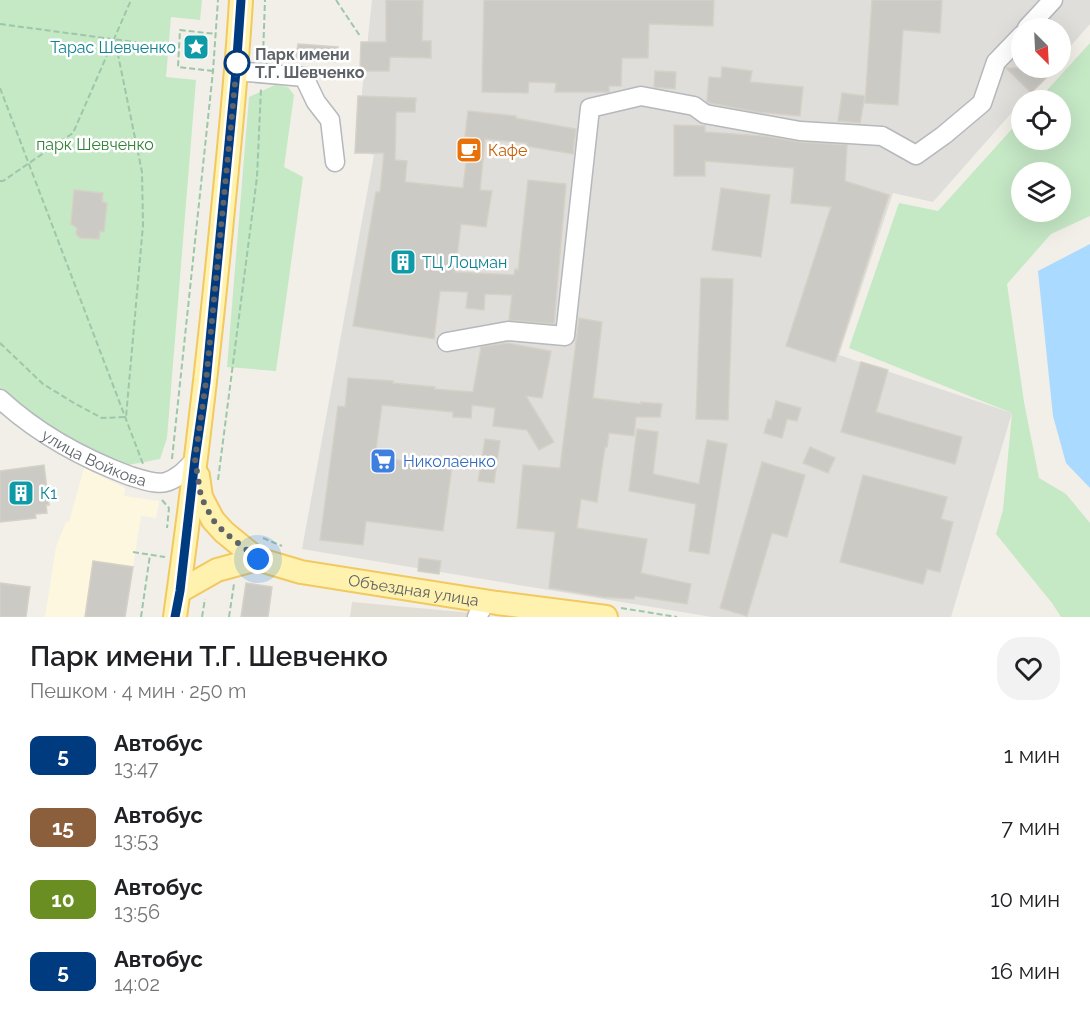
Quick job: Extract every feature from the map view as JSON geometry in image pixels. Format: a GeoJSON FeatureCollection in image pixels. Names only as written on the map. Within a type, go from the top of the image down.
{"type":"FeatureCollection","features":[{"type":"Feature","properties":{"kind":"main road"},"geometry":{"type":"LineString","coordinates":[[176,617],[206,382],[241,0]]}},
{"type":"Feature","properties":{"kind":"main road","name":"Объездная улица"},"geometry":{"type":"LineString","coordinates":[[195,459],[201,497],[213,520],[224,532],[258,559],[301,572],[488,609],[574,615],[612,612]]}},
{"type":"Feature","properties":{"kind":"main road"},"geometry":{"type":"LineString","coordinates":[[180,591],[217,570],[258,559]]}},
{"type":"Feature","properties":{"kind":"street"},"geometry":{"type":"LineString","coordinates":[[1036,18],[1053,0]]}},
{"type":"Feature","properties":{"kind":"street"},"geometry":{"type":"LineString","coordinates":[[447,342],[508,332],[566,336],[590,108],[641,96],[694,106],[705,114],[800,130],[882,136],[916,155],[982,104],[996,62],[1011,46]]}},
{"type":"Feature","properties":{"kind":"street"},"geometry":{"type":"LineString","coordinates":[[236,71],[304,76],[316,102],[330,120],[335,162]]}},
{"type":"Feature","properties":{"kind":"street","name":"улица Войкова"},"geometry":{"type":"LineString","coordinates":[[1,401],[53,439],[83,457],[143,480],[164,483],[180,475],[195,459]]}},
{"type":"Feature","properties":{"kind":"path"},"geometry":{"type":"LineString","coordinates":[[0,181],[73,133],[131,0]]}},
{"type":"Feature","properties":{"kind":"path"},"geometry":{"type":"LineString","coordinates":[[172,459],[213,70],[218,0]]}},
{"type":"Feature","properties":{"kind":"path"},"geometry":{"type":"LineString","coordinates":[[217,488],[257,177],[266,0]]}},
{"type":"Feature","properties":{"kind":"path"},"geometry":{"type":"LineString","coordinates":[[336,0],[360,36]]}},
{"type":"Feature","properties":{"kind":"path"},"geometry":{"type":"LineString","coordinates":[[0,24],[179,48]]}},
{"type":"Feature","properties":{"kind":"path"},"geometry":{"type":"LineString","coordinates":[[213,70],[178,67],[180,30],[216,34]]}},
{"type":"Feature","properties":{"kind":"path"},"geometry":{"type":"LineString","coordinates":[[115,40],[142,172],[143,225],[126,417]]}},
{"type":"Feature","properties":{"kind":"path"},"geometry":{"type":"LineString","coordinates":[[0,88],[146,471]]}},
{"type":"Feature","properties":{"kind":"path"},"geometry":{"type":"LineString","coordinates":[[0,343],[43,384],[74,404],[102,418],[126,417]]}},
{"type":"Feature","properties":{"kind":"path"},"geometry":{"type":"LineString","coordinates":[[257,536],[286,547]]}},
{"type":"Feature","properties":{"kind":"path"},"geometry":{"type":"LineString","coordinates":[[133,552],[165,557]]}},
{"type":"Feature","properties":{"kind":"path"},"geometry":{"type":"LineString","coordinates":[[141,617],[150,555]]}},
{"type":"Feature","properties":{"kind":"path"},"geometry":{"type":"LineString","coordinates":[[228,617],[235,579]]}},
{"type":"Feature","properties":{"kind":"path"},"geometry":{"type":"LineString","coordinates":[[612,612],[677,617]]}},
{"type":"Feature","properties":{"kind":"shaded area"},"geometry":{"type":"Polygon","coordinates":[[[372,0],[1090,0],[1090,24],[1071,46],[1071,18],[1011,18],[1011,78],[1042,78],[1032,90],[1011,90],[1011,113],[933,202],[893,193],[839,355],[1012,413],[951,617],[712,617],[302,549],[374,155],[360,152],[361,102],[372,0]]]}},
{"type":"Feature","properties":{"kind":"shaded area"},"geometry":{"type":"Polygon","coordinates":[[[84,468],[125,488],[124,496],[159,501],[156,518],[141,516],[125,617],[45,617],[56,547],[66,522],[69,522],[84,468]]]}},
{"type":"Feature","properties":{"kind":"shaded area"},"geometry":{"type":"Polygon","coordinates":[[[352,602],[473,613],[475,617],[350,617],[352,602]]]}},
{"type":"Feature","properties":{"kind":"green space","name":"парк Шевченко"},"geometry":{"type":"Polygon","coordinates":[[[0,0],[202,0],[200,20],[171,17],[166,77],[196,80],[167,438],[160,459],[128,465],[77,445],[0,390],[0,0]]]}},
{"type":"Feature","properties":{"kind":"green space"},"geometry":{"type":"Polygon","coordinates":[[[1090,43],[1090,216],[1051,234],[1007,284],[1024,402],[1039,478],[1066,494],[1090,523],[1090,617],[1061,617],[996,534],[1003,510],[1012,413],[849,348],[899,203],[938,211],[1011,130],[1011,150],[1071,150],[1071,90],[1047,90],[1058,78],[1071,78],[1071,64],[1090,43]]]}},
{"type":"Feature","properties":{"kind":"green space"},"geometry":{"type":"Polygon","coordinates":[[[275,85],[288,87],[294,95],[284,167],[303,177],[276,371],[227,367],[249,97],[275,85]]]}},
{"type":"Feature","properties":{"kind":"water"},"geometry":{"type":"Polygon","coordinates":[[[1090,244],[1090,488],[1066,463],[1053,416],[1038,271],[1090,244]]]}},
{"type":"Feature","properties":{"kind":"building"},"geometry":{"type":"Polygon","coordinates":[[[386,0],[423,0],[422,41],[431,41],[431,58],[390,57],[389,71],[360,71],[361,42],[386,42],[386,0]]]}},
{"type":"Feature","properties":{"kind":"building"},"geometry":{"type":"Polygon","coordinates":[[[484,0],[714,0],[713,26],[649,24],[648,58],[622,58],[621,86],[609,86],[609,92],[555,92],[556,83],[529,82],[528,93],[482,92],[484,0]]]}},
{"type":"Feature","properties":{"kind":"building"},"geometry":{"type":"Polygon","coordinates":[[[872,0],[942,0],[940,33],[903,30],[898,105],[865,103],[872,0]]]}},
{"type":"Feature","properties":{"kind":"building"},"geometry":{"type":"Polygon","coordinates":[[[298,44],[338,47],[336,62],[296,59],[298,44]]]}},
{"type":"Feature","properties":{"kind":"building"},"geometry":{"type":"Polygon","coordinates":[[[722,67],[752,71],[750,82],[803,87],[800,116],[756,112],[710,103],[707,101],[709,77],[721,78],[722,67]]]}},
{"type":"Feature","properties":{"kind":"building"},"geometry":{"type":"Polygon","coordinates":[[[655,71],[676,72],[675,89],[654,87],[655,71]]]}},
{"type":"Feature","properties":{"kind":"building"},"geometry":{"type":"Polygon","coordinates":[[[1016,78],[1046,78],[1034,90],[1028,90],[1016,78]]]}},
{"type":"Feature","properties":{"kind":"building"},"geometry":{"type":"Polygon","coordinates":[[[842,93],[865,96],[860,123],[838,121],[842,93]]]}},
{"type":"Feature","properties":{"kind":"building"},"geometry":{"type":"Polygon","coordinates":[[[358,96],[416,98],[415,112],[396,112],[395,160],[407,161],[405,182],[463,188],[469,137],[465,136],[468,111],[516,116],[516,118],[576,129],[573,154],[526,146],[527,143],[485,139],[480,190],[492,191],[486,227],[461,224],[455,272],[514,275],[515,269],[518,270],[528,180],[566,184],[554,324],[509,320],[512,295],[485,294],[484,310],[466,308],[468,292],[440,291],[434,339],[353,326],[376,192],[380,192],[384,153],[355,153],[358,96]]]}},
{"type":"Feature","properties":{"kind":"building"},"geometry":{"type":"Polygon","coordinates":[[[674,125],[705,126],[705,132],[847,145],[845,181],[889,195],[835,362],[786,346],[831,207],[791,203],[794,168],[705,161],[705,176],[674,176],[674,125]]]}},
{"type":"Feature","properties":{"kind":"building"},"geometry":{"type":"Polygon","coordinates":[[[721,188],[770,195],[761,257],[712,250],[721,188]]]}},
{"type":"Feature","properties":{"kind":"building"},"geometry":{"type":"Polygon","coordinates":[[[74,190],[103,193],[102,202],[107,203],[104,232],[100,231],[99,239],[80,238],[76,234],[77,228],[71,224],[74,190]]]}},
{"type":"Feature","properties":{"kind":"building"},"geometry":{"type":"Polygon","coordinates":[[[701,278],[733,279],[728,420],[696,419],[701,278]]]}},
{"type":"Feature","properties":{"kind":"building"},"geometry":{"type":"Polygon","coordinates":[[[579,318],[602,322],[593,398],[641,404],[641,402],[662,404],[660,417],[636,417],[634,436],[609,433],[597,502],[581,499],[577,528],[647,539],[641,573],[691,584],[687,604],[635,596],[634,599],[603,597],[549,588],[555,532],[517,528],[523,465],[560,468],[579,318]]]}},
{"type":"Feature","properties":{"kind":"building"},"geometry":{"type":"Polygon","coordinates":[[[507,343],[551,351],[542,398],[526,396],[554,442],[539,450],[527,430],[493,426],[495,408],[472,405],[471,418],[453,417],[453,412],[382,405],[375,457],[452,467],[443,531],[366,521],[363,545],[320,540],[338,406],[345,407],[348,378],[393,381],[393,383],[435,387],[434,389],[473,392],[481,347],[507,343]]]}},
{"type":"Feature","properties":{"kind":"building"},"geometry":{"type":"Polygon","coordinates":[[[861,362],[888,370],[876,412],[962,437],[955,464],[841,432],[861,362]]]}},
{"type":"Feature","properties":{"kind":"building"},"geometry":{"type":"Polygon","coordinates":[[[776,401],[801,408],[797,421],[787,419],[782,438],[764,433],[768,419],[771,420],[776,401]]]}},
{"type":"Feature","properties":{"kind":"building"},"geometry":{"type":"Polygon","coordinates":[[[637,429],[658,432],[653,474],[699,484],[707,440],[727,444],[709,554],[689,551],[696,504],[629,491],[637,429]]]}},
{"type":"Feature","properties":{"kind":"building"},"geometry":{"type":"Polygon","coordinates":[[[485,439],[500,441],[494,483],[478,481],[485,439]]]}},
{"type":"Feature","properties":{"kind":"building"},"geometry":{"type":"Polygon","coordinates":[[[810,447],[835,458],[828,473],[803,463],[810,447]]]}},
{"type":"Feature","properties":{"kind":"building"},"geometry":{"type":"Polygon","coordinates":[[[762,462],[805,475],[787,537],[772,533],[747,616],[720,608],[762,462]]]}},
{"type":"Feature","properties":{"kind":"building","name":"К1"},"geometry":{"type":"Polygon","coordinates":[[[44,465],[49,505],[46,505],[47,513],[35,514],[36,518],[0,522],[0,471],[44,465]]]}},
{"type":"Feature","properties":{"kind":"building"},"geometry":{"type":"Polygon","coordinates":[[[863,475],[947,497],[941,519],[953,522],[940,572],[927,569],[923,584],[840,562],[863,475]]]}},
{"type":"Feature","properties":{"kind":"building"},"geometry":{"type":"Polygon","coordinates":[[[419,558],[441,561],[439,574],[418,571],[419,558]]]}},
{"type":"Feature","properties":{"kind":"building"},"geometry":{"type":"Polygon","coordinates":[[[93,561],[133,567],[125,617],[85,617],[93,561]]]}},
{"type":"Feature","properties":{"kind":"building"},"geometry":{"type":"Polygon","coordinates":[[[0,583],[30,587],[26,617],[0,617],[0,583]]]}},
{"type":"Feature","properties":{"kind":"building"},"geometry":{"type":"Polygon","coordinates":[[[246,583],[272,587],[268,617],[241,617],[246,583]]]}},
{"type":"Feature","properties":{"kind":"bus line","name":"5"},"geometry":{"type":"LineString","coordinates":[[175,617],[206,382],[241,0]]}},
{"type":"Feature","properties":{"kind":"place","name":"Тарас Шевченко"},"geometry":{"type":"Point","coordinates":[196,47]}},
{"type":"Feature","properties":{"kind":"place","name":"Парк имени Т.Г. Шевченко"},"geometry":{"type":"Point","coordinates":[237,63]}},
{"type":"Feature","properties":{"kind":"place","name":"Кафе"},"geometry":{"type":"Point","coordinates":[469,150]}},
{"type":"Feature","properties":{"kind":"place","name":"ТЦ Лоцман"},"geometry":{"type":"Point","coordinates":[403,262]}},
{"type":"Feature","properties":{"kind":"place","name":"Николаенко"},"geometry":{"type":"Point","coordinates":[383,461]}},
{"type":"Feature","properties":{"kind":"place","name":"К1"},"geometry":{"type":"Point","coordinates":[21,493]}},
{"type":"Feature","properties":{"kind":"route"},"geometry":{"type":"LineString","coordinates":[[237,63],[206,382],[195,459],[201,497],[213,520],[224,532],[258,559]]}}]}
